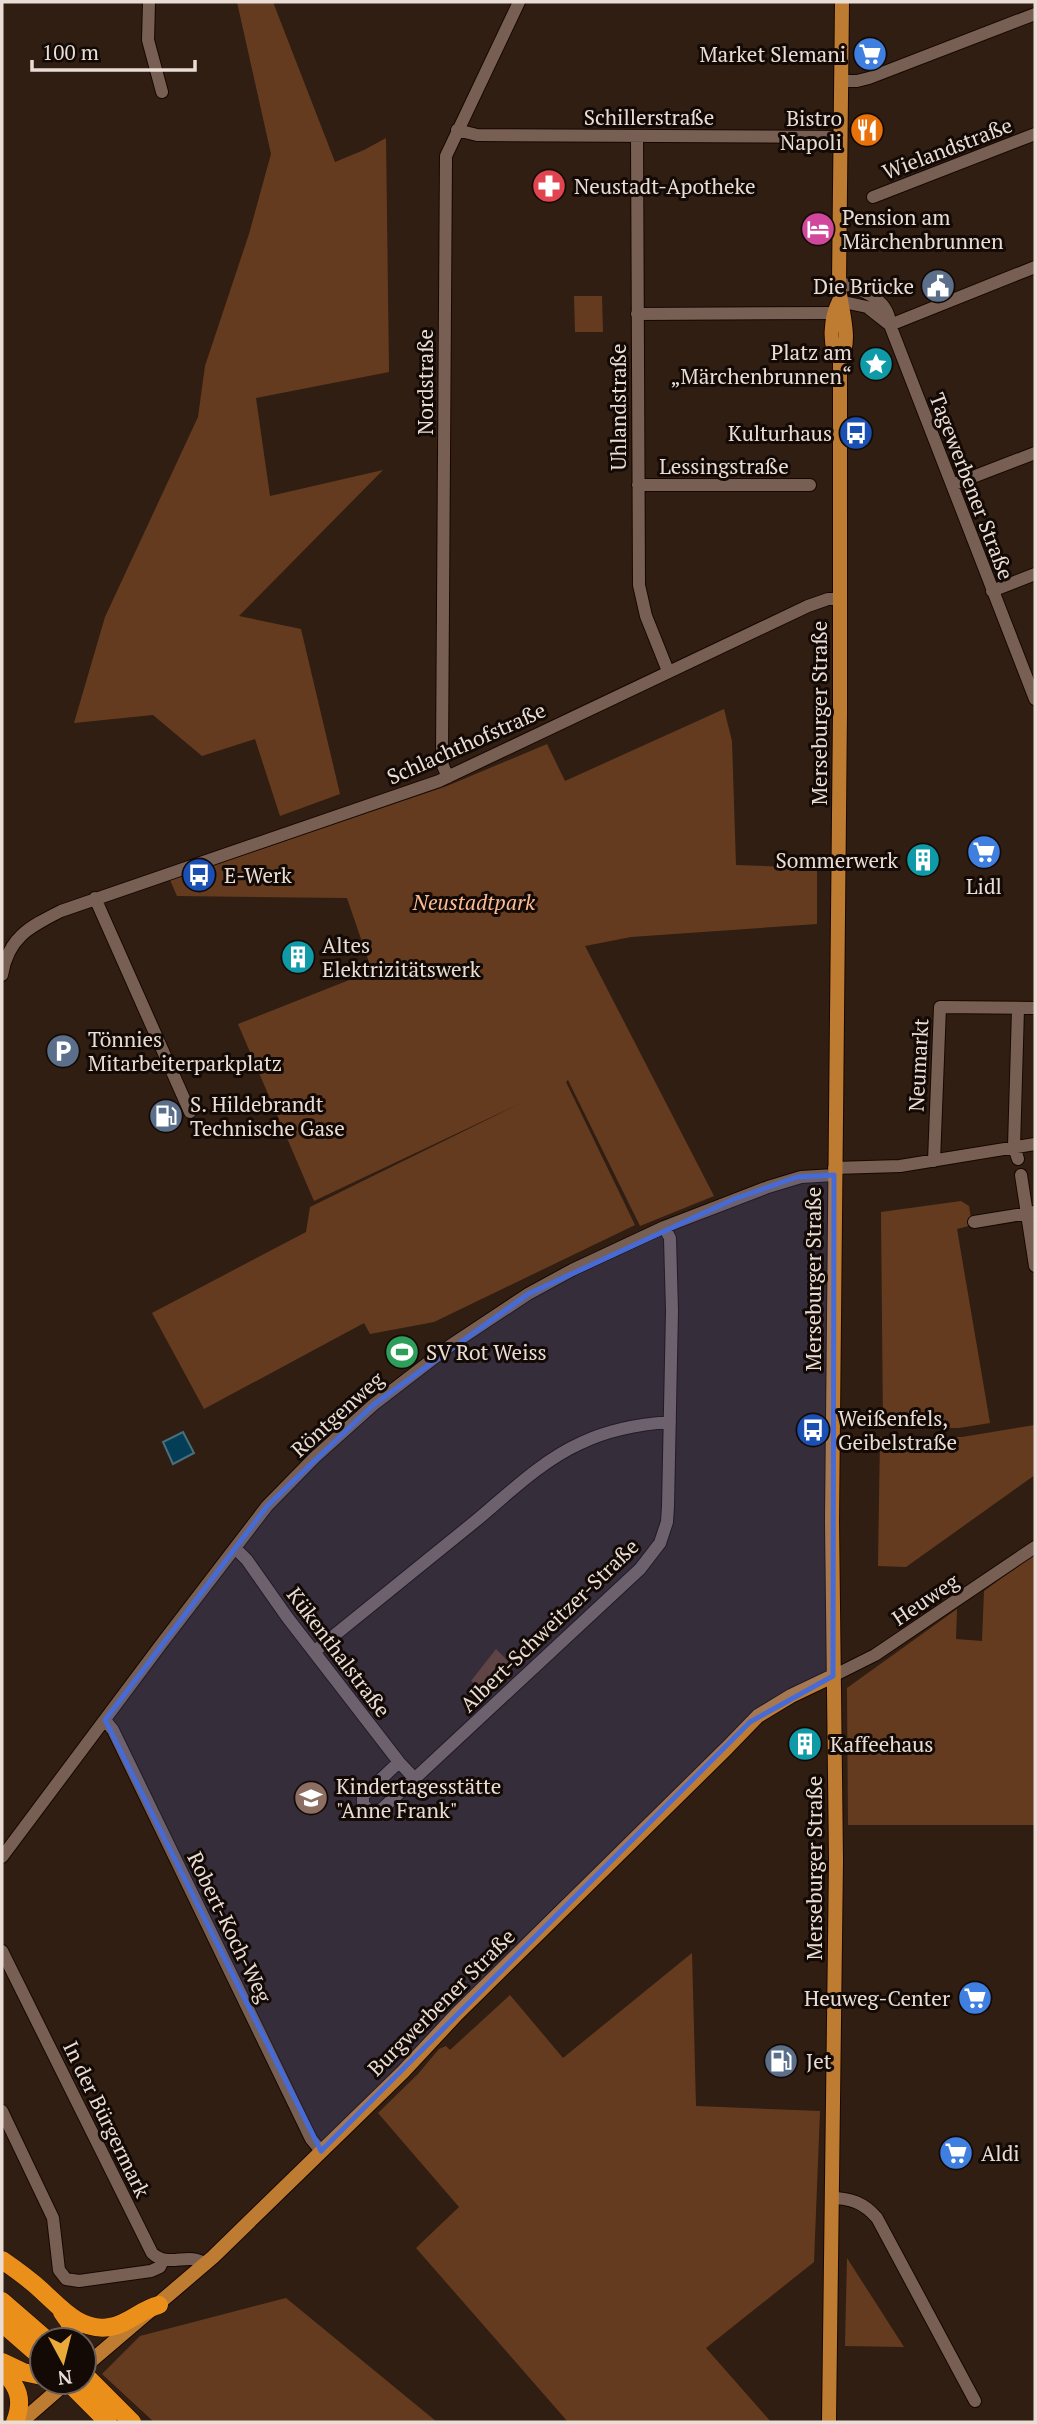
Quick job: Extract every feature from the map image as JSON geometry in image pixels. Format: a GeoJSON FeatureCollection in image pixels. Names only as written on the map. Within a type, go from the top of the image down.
{"type":"FeatureCollection","features":[{"type":"Feature","properties":{"kind":"highway"},"geometry":{"type":"LineString","coordinates":[[2,2260],[82,2323],[110,2327],[130,2319],[146,2308],[159,2305]]}},
{"type":"Feature","properties":{"kind":"highway"},"geometry":{"type":"LineString","coordinates":[[2,2301],[31,2326]]}},
{"type":"Feature","properties":{"kind":"highway"},"geometry":{"type":"LineString","coordinates":[[60,2308],[70,2326]]}},
{"type":"Feature","properties":{"kind":"highway"},"geometry":{"type":"LineString","coordinates":[[2,2323],[28,2346]]}},
{"type":"Feature","properties":{"kind":"highway"},"geometry":{"type":"LineString","coordinates":[[2,2362],[28,2373]]}},
{"type":"Feature","properties":{"kind":"highway"},"geometry":{"type":"LineString","coordinates":[[2,2369],[19,2391],[20,2404],[15,2422]]}},
{"type":"Feature","properties":{"kind":"highway"},"geometry":{"type":"LineString","coordinates":[[98,2382],[132,2422]]}},
{"type":"Feature","properties":{"kind":"highway"},"geometry":{"type":"LineString","coordinates":[[77,2396],[108,2422]]}},
{"type":"Feature","properties":{"kind":"main road","name":"Merseburger Straße"},"geometry":{"type":"LineString","coordinates":[[830,2422],[836,1848],[833,1676],[834,1172],[841,599],[840,361],[844,354],[845,337],[845,314],[836,307],[839,282],[842,2]]}},
{"type":"Feature","properties":{"kind":"main road","name":"Burgwerbener Straße"},"geometry":{"type":"LineString","coordinates":[[98,2358],[205,2264],[403,2072],[457,2014],[727,1748],[750,1722],[779,1703],[833,1676]]}},
{"type":"Feature","properties":{"kind":"main road"},"geometry":{"type":"LineString","coordinates":[[21,2422],[51,2396]]}},
{"type":"Feature","properties":{"kind":"street"},"geometry":{"type":"LineString","coordinates":[[149,2],[146,25],[148,40],[162,92]]}},
{"type":"Feature","properties":{"kind":"street","name":"Nordstraße"},"geometry":{"type":"LineString","coordinates":[[448,777],[442,755],[445,163],[457,130],[519,2]]}},
{"type":"Feature","properties":{"kind":"street"},"geometry":{"type":"LineString","coordinates":[[841,81],[869,78],[1035,14]]}},
{"type":"Feature","properties":{"kind":"street","name":"Schillerstraße"},"geometry":{"type":"LineString","coordinates":[[457,130],[477,135],[841,137]]}},
{"type":"Feature","properties":{"kind":"street","name":"Wielandstraße"},"geometry":{"type":"LineString","coordinates":[[873,197],[1035,134]]}},
{"type":"Feature","properties":{"kind":"street","name":"Uhlandstraße"},"geometry":{"type":"LineString","coordinates":[[637,137],[639,584],[646,616],[668,671]]}},
{"type":"Feature","properties":{"kind":"street"},"geometry":{"type":"LineString","coordinates":[[637,314],[867,307],[890,325],[1035,267]]}},
{"type":"Feature","properties":{"kind":"street","name":"Tagewerbener Straße"},"geometry":{"type":"LineString","coordinates":[[839,282],[875,297],[888,312],[890,325],[1035,699]]}},
{"type":"Feature","properties":{"kind":"street"},"geometry":{"type":"LineString","coordinates":[[952,485],[1035,453]]}},
{"type":"Feature","properties":{"kind":"street","name":"Lessingstraße"},"geometry":{"type":"LineString","coordinates":[[638,485],[810,485]]}},
{"type":"Feature","properties":{"kind":"street"},"geometry":{"type":"LineString","coordinates":[[992,591],[1035,574]]}},
{"type":"Feature","properties":{"kind":"street","name":"Schlachthofstraße"},"geometry":{"type":"LineString","coordinates":[[2,975],[13,944],[47,918],[95,898],[448,777],[808,606],[828,599],[841,599]]}},
{"type":"Feature","properties":{"kind":"street"},"geometry":{"type":"LineString","coordinates":[[95,898],[190,1112]]}},
{"type":"Feature","properties":{"kind":"street","name":"Neumarkt"},"geometry":{"type":"LineString","coordinates":[[934,1161],[940,1007],[1035,1008]]}},
{"type":"Feature","properties":{"kind":"street"},"geometry":{"type":"LineString","coordinates":[[1016,1153],[1018,1009]]}},
{"type":"Feature","properties":{"kind":"street","name":"Röntgenweg"},"geometry":{"type":"LineString","coordinates":[[2,1857],[267,1506],[315,1457],[373,1405],[451,1345],[528,1294],[572,1270],[664,1227],[797,1177],[1016,1153],[1035,1144]]}},
{"type":"Feature","properties":{"kind":"street"},"geometry":{"type":"LineString","coordinates":[[1021,1175],[1031,1213],[1035,1266]]}},
{"type":"Feature","properties":{"kind":"street"},"geometry":{"type":"LineString","coordinates":[[974,1222],[1031,1213]]}},
{"type":"Feature","properties":{"kind":"street","name":"Albert-Schweitzer-Straße"},"geometry":{"type":"LineString","coordinates":[[399,1762],[363,1796],[363,1804],[371,1812],[381,1810],[415,1779],[650,1558],[660,1543],[667,1522],[672,1311],[670,1238],[664,1227]]}},
{"type":"Feature","properties":{"kind":"street"},"geometry":{"type":"LineString","coordinates":[[315,1651],[506,1495],[563,1452],[608,1433],[670,1422]]}},
{"type":"Feature","properties":{"kind":"street","name":"Heuweg"},"geometry":{"type":"LineString","coordinates":[[833,1676],[869,1659],[1035,1547]]}},
{"type":"Feature","properties":{"kind":"street","name":"Kükenthalstraße"},"geometry":{"type":"LineString","coordinates":[[235,1548],[399,1762],[415,1779]]}},
{"type":"Feature","properties":{"kind":"street","name":"Robert-Koch-Weg"},"geometry":{"type":"LineString","coordinates":[[104,1720],[113,1730],[311,2139],[321,2151]]}},
{"type":"Feature","properties":{"kind":"street","name":"In der Bürgermark"},"geometry":{"type":"LineString","coordinates":[[2,1951],[152,2253],[163,2260]]}},
{"type":"Feature","properties":{"kind":"street"},"geometry":{"type":"LineString","coordinates":[[2,2111],[53,2218],[59,2270],[66,2279],[79,2281],[151,2271],[160,2267],[163,2260],[197,2259],[205,2264]]}},
{"type":"Feature","properties":{"kind":"street"},"geometry":{"type":"LineString","coordinates":[[831,2198],[853,2200],[862,2204],[877,2218],[975,2401]]}},
{"type":"Feature","properties":{"kind":"highlighted area"},"geometry":{"type":"Polygon","coordinates":[[[834,1175],[833,1676],[750,1722],[321,2151],[105,1720],[267,1506],[373,1405],[528,1294],[734,1199],[797,1177],[834,1175]]]}},
{"type":"Feature","properties":{"kind":"green space"},"geometry":{"type":"Polygon","coordinates":[[[237,2],[273,2],[335,162],[386,138],[389,372],[256,398],[270,496],[383,470],[239,616],[301,629],[340,794],[280,816],[255,739],[202,756],[153,715],[74,723],[105,617],[198,417],[205,366],[249,234],[271,154],[237,2]]]}},
{"type":"Feature","properties":{"kind":"green space"},"geometry":{"type":"Polygon","coordinates":[[[574,296],[602,296],[603,332],[575,332],[574,296]]]}},
{"type":"Feature","properties":{"kind":"green space","name":"Neustadtpark"},"geometry":{"type":"Polygon","coordinates":[[[724,709],[732,741],[736,865],[817,868],[817,924],[631,937],[585,946],[714,1196],[640,1226],[568,1080],[566,1082],[635,1225],[434,1322],[370,1334],[364,1323],[204,1409],[152,1313],[306,1232],[310,1207],[519,1104],[314,1201],[238,1024],[372,971],[347,898],[177,896],[170,880],[447,786],[547,744],[565,781],[724,709]]]}},
{"type":"Feature","properties":{"kind":"green space"},"geometry":{"type":"Polygon","coordinates":[[[961,1201],[969,1206],[972,1225],[957,1229],[990,1423],[959,1428],[883,1427],[881,1212],[961,1201]]]}},
{"type":"Feature","properties":{"kind":"green space"},"geometry":{"type":"Polygon","coordinates":[[[1035,1425],[1035,1475],[906,1567],[878,1566],[880,1437],[962,1437],[1035,1425]]]}},
{"type":"Feature","properties":{"kind":"green space"},"geometry":{"type":"Polygon","coordinates":[[[1035,1553],[1035,1825],[848,1825],[847,1688],[957,1609],[956,1639],[982,1641],[984,1591],[1035,1553]]]}},
{"type":"Feature","properties":{"kind":"green space"},"geometry":{"type":"Polygon","coordinates":[[[496,1649],[511,1664],[483,1692],[471,1681],[496,1649]]]}},
{"type":"Feature","properties":{"kind":"green space"},"geometry":{"type":"Polygon","coordinates":[[[692,1953],[696,2106],[820,2111],[814,2262],[706,2348],[771,2422],[568,2422],[416,2248],[459,2207],[378,2113],[439,2049],[446,2046],[450,2050],[510,1995],[563,2058],[692,1953]]]}},
{"type":"Feature","properties":{"kind":"green space"},"geometry":{"type":"Polygon","coordinates":[[[847,2258],[904,2347],[845,2346],[847,2258]]]}},
{"type":"Feature","properties":{"kind":"green space"},"geometry":{"type":"Polygon","coordinates":[[[286,2298],[437,2422],[154,2422],[102,2374],[140,2336],[286,2298]]]}},
{"type":"Feature","properties":{"kind":"water"},"geometry":{"type":"Polygon","coordinates":[[[183,1432],[194,1453],[173,1464],[163,1442],[183,1432]]]}},
{"type":"Feature","properties":{"kind":"place","name":"Market Slemani"},"geometry":{"type":"Point","coordinates":[870,54]}},
{"type":"Feature","properties":{"kind":"place","name":"Bistro Napoli"},"geometry":{"type":"Point","coordinates":[867,130]}},
{"type":"Feature","properties":{"kind":"place","name":"Neustadt-Apotheke"},"geometry":{"type":"Point","coordinates":[549,186]}},
{"type":"Feature","properties":{"kind":"place","name":"Pension am Märchenbrunnen"},"geometry":{"type":"Point","coordinates":[818,229]}},
{"type":"Feature","properties":{"kind":"place","name":"Die Brücke"},"geometry":{"type":"Point","coordinates":[938,286]}},
{"type":"Feature","properties":{"kind":"place","name":"Platz am „Märchenbrunnen“"},"geometry":{"type":"Point","coordinates":[876,364]}},
{"type":"Feature","properties":{"kind":"place","name":"Kulturhaus"},"geometry":{"type":"Point","coordinates":[856,433]}},
{"type":"Feature","properties":{"kind":"place","name":"Lidl"},"geometry":{"type":"Point","coordinates":[984,852]}},
{"type":"Feature","properties":{"kind":"place","name":"Sommerwerk"},"geometry":{"type":"Point","coordinates":[923,860]}},
{"type":"Feature","properties":{"kind":"place","name":"E-Werk"},"geometry":{"type":"Point","coordinates":[199,875]}},
{"type":"Feature","properties":{"kind":"place","name":"Altes Elektrizitätswerk"},"geometry":{"type":"Point","coordinates":[298,957]}},
{"type":"Feature","properties":{"kind":"place","name":"Tönnies Mitarbeiterparkplatz"},"geometry":{"type":"Point","coordinates":[63,1051]}},
{"type":"Feature","properties":{"kind":"place","name":"S. Hildebrandt Technische Gase"},"geometry":{"type":"Point","coordinates":[166,1116]}},
{"type":"Feature","properties":{"kind":"place","name":"SV Rot Weiss"},"geometry":{"type":"Point","coordinates":[402,1352]}},
{"type":"Feature","properties":{"kind":"place","name":"Weißenfels, Geibelstraße"},"geometry":{"type":"Point","coordinates":[813,1430]}},
{"type":"Feature","properties":{"kind":"place","name":"Kaffeehaus"},"geometry":{"type":"Point","coordinates":[805,1744]}},
{"type":"Feature","properties":{"kind":"place","name":"Kindertagesstätte \"Anne Frank\""},"geometry":{"type":"Point","coordinates":[311,1798]}},
{"type":"Feature","properties":{"kind":"place","name":"Heuweg-Center"},"geometry":{"type":"Point","coordinates":[975,1998]}},
{"type":"Feature","properties":{"kind":"place","name":"Jet"},"geometry":{"type":"Point","coordinates":[781,2061]}},
{"type":"Feature","properties":{"kind":"place","name":"Aldi"},"geometry":{"type":"Point","coordinates":[956,2153]}}]}
